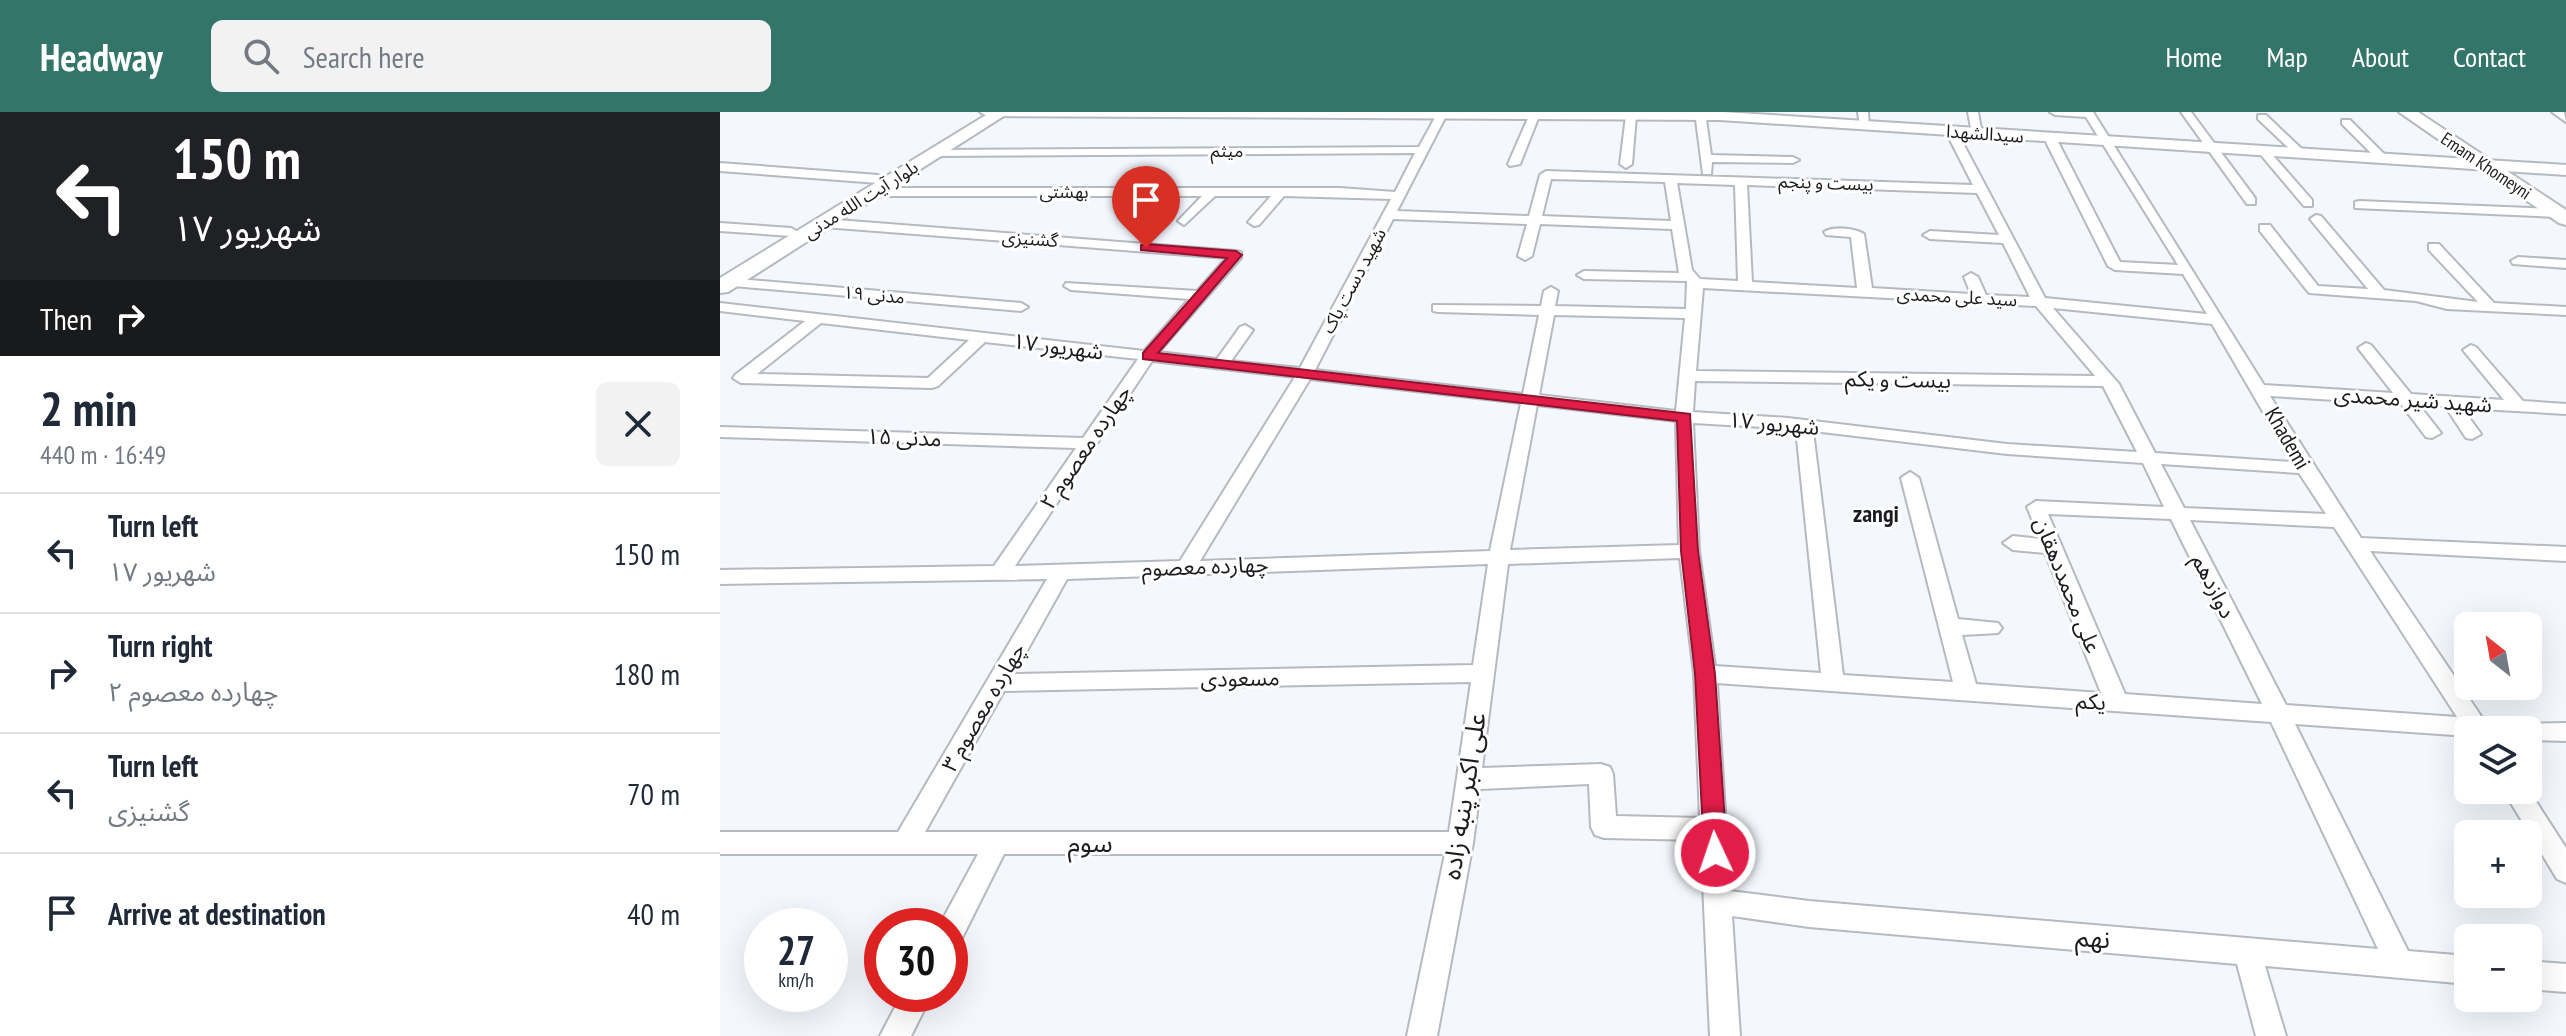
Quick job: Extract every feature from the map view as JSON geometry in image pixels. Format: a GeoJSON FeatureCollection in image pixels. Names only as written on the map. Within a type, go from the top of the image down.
{"type":"FeatureCollection","features":[{"type":"Feature","properties":{"kind":"main road","name":"بلوار آیت الله مدنی"},"geometry":{"type":"LineString","coordinates":[[722,281],[824,223],[986,112]]}},
{"type":"Feature","properties":{"kind":"main road","name":"بلوار آیت الله مدنی"},"geometry":{"type":"LineString","coordinates":[[722,281],[791,232],[935,153],[1002,112]]}},
{"type":"Feature","properties":{"kind":"main road","name":"Emam Khomeyni"},"geometry":{"type":"LineString","coordinates":[[2407,112],[2561,216]]}},
{"type":"Feature","properties":{"kind":"street","name":"سیدالشهدا"},"geometry":{"type":"LineString","coordinates":[[986,112],[1534,116],[1700,114],[1864,119],[1952,132],[2565,171]]}},
{"type":"Feature","properties":{"kind":"street"},"geometry":{"type":"LineString","coordinates":[[1973,112],[1978,133]]}},
{"type":"Feature","properties":{"kind":"street"},"geometry":{"type":"LineString","coordinates":[[2055,112],[2088,113]]}},
{"type":"Feature","properties":{"kind":"street"},"geometry":{"type":"LineString","coordinates":[[2186,112],[2251,201]]}},
{"type":"Feature","properties":{"kind":"street"},"geometry":{"type":"LineString","coordinates":[[2557,112],[2566,119]]}},
{"type":"Feature","properties":{"kind":"street","name":"شهید دست پاک"},"geometry":{"type":"LineString","coordinates":[[1186,567],[1305,374],[1442,113]]}},
{"type":"Feature","properties":{"kind":"street","name":"Khademi"},"geometry":{"type":"LineString","coordinates":[[2088,113],[2188,270],[2305,468],[2468,716]]}},
{"type":"Feature","properties":{"kind":"street"},"geometry":{"type":"LineString","coordinates":[[1700,114],[1708,178]]}},
{"type":"Feature","properties":{"kind":"street"},"geometry":{"type":"LineString","coordinates":[[1514,164],[1534,116]]}},
{"type":"Feature","properties":{"kind":"street"},"geometry":{"type":"LineString","coordinates":[[1626,164],[1631,116]]}},
{"type":"Feature","properties":{"kind":"street"},"geometry":{"type":"LineString","coordinates":[[2262,117],[2302,155]]}},
{"type":"Feature","properties":{"kind":"street"},"geometry":{"type":"LineString","coordinates":[[2346,122],[2384,160]]}},
{"type":"Feature","properties":{"kind":"street","name":"دوازدهم"},"geometry":{"type":"LineString","coordinates":[[1952,132],[2040,302],[2108,381],[2279,714],[2400,964]]}},
{"type":"Feature","properties":{"kind":"street"},"geometry":{"type":"LineString","coordinates":[[2050,138],[2115,266],[2188,270]]}},
{"type":"Feature","properties":{"kind":"street","name":"میثم"},"geometry":{"type":"LineString","coordinates":[[935,153],[1423,150]]}},
{"type":"Feature","properties":{"kind":"street"},"geometry":{"type":"LineString","coordinates":[[2265,153],[2308,203]]}},
{"type":"Feature","properties":{"kind":"street"},"geometry":{"type":"LineString","coordinates":[[1706,158],[1793,160]]}},
{"type":"Feature","properties":{"kind":"street","name":"بهشتی"},"geometry":{"type":"LineString","coordinates":[[720,167],[876,186],[1340,192],[1399,196]]}},
{"type":"Feature","properties":{"kind":"street","name":"بیست و پنجم"},"geometry":{"type":"LineString","coordinates":[[1535,220],[1546,175],[1982,189]]}},
{"type":"Feature","properties":{"kind":"street"},"geometry":{"type":"LineString","coordinates":[[1670,177],[1675,225],[1685,271],[1693,280],[1684,417],[1689,551],[1705,674],[1725,1036]]}},
{"type":"Feature","properties":{"kind":"street"},"geometry":{"type":"LineString","coordinates":[[1741,180],[1745,286]]}},
{"type":"Feature","properties":{"kind":"street"},"geometry":{"type":"LineString","coordinates":[[1184,221],[1212,192]]}},
{"type":"Feature","properties":{"kind":"street"},"geometry":{"type":"LineString","coordinates":[[1254,222],[1281,192]]}},
{"type":"Feature","properties":{"kind":"street"},"geometry":{"type":"LineString","coordinates":[[2416,196],[2428,208]]}},
{"type":"Feature","properties":{"kind":"street"},"geometry":{"type":"LineString","coordinates":[[2359,205],[2561,216]]}},
{"type":"Feature","properties":{"kind":"street"},"geometry":{"type":"LineString","coordinates":[[1389,215],[1675,225]]}},
{"type":"Feature","properties":{"kind":"street"},"geometry":{"type":"LineString","coordinates":[[2316,219],[2379,294]]}},
{"type":"Feature","properties":{"kind":"street"},"geometry":{"type":"LineString","coordinates":[[1525,256],[1535,220]]}},
{"type":"Feature","properties":{"kind":"street","name":"گشنیزی"},"geometry":{"type":"LineString","coordinates":[[824,223],[1236,255]]}},
{"type":"Feature","properties":{"kind":"street"},"geometry":{"type":"LineString","coordinates":[[720,227],[791,232]]}},
{"type":"Feature","properties":{"kind":"street"},"geometry":{"type":"LineString","coordinates":[[2265,228],[2314,290],[2566,311]]}},
{"type":"Feature","properties":{"kind":"street"},"geometry":{"type":"LineString","coordinates":[[1831,232],[1857,234],[1865,292]]}},
{"type":"Feature","properties":{"kind":"street"},"geometry":{"type":"LineString","coordinates":[[1930,235],[2008,239]]}},
{"type":"Feature","properties":{"kind":"street"},"geometry":{"type":"LineString","coordinates":[[2434,247],[2490,307]]}},
{"type":"Feature","properties":{"kind":"street","name":"چهارده معصوم ۲"},"geometry":{"type":"LineString","coordinates":[[1002,570],[1148,356],[1236,255]]}},
{"type":"Feature","properties":{"kind":"street"},"geometry":{"type":"LineString","coordinates":[[2518,261],[2566,264]]}},
{"type":"Feature","properties":{"kind":"street","name":"سید علی محمدی"},"geometry":{"type":"LineString","coordinates":[[1584,275],[2040,302],[2218,320]]}},
{"type":"Feature","properties":{"kind":"street"},"geometry":{"type":"LineString","coordinates":[[1971,277],[1980,298]]}},
{"type":"Feature","properties":{"kind":"street","name":"مدنی ۱۹"},"geometry":{"type":"LineString","coordinates":[[722,281],[1021,307]]}},
{"type":"Feature","properties":{"kind":"street"},"geometry":{"type":"LineString","coordinates":[[1071,286],[1200,296]]}},
{"type":"Feature","properties":{"kind":"street","name":"علی اکبر پنبه زاده"},"geometry":{"type":"LineString","coordinates":[[1422,1036],[1460,843],[1499,555],[1527,400],[1551,291]]}},
{"type":"Feature","properties":{"kind":"street","name":"۱۷ شهریور"},"geometry":{"type":"LineString","coordinates":[[720,307],[1684,417],[1804,425],[2007,449],[2305,468]]}},
{"type":"Feature","properties":{"kind":"street"},"geometry":{"type":"LineString","coordinates":[[1438,308],[1693,314]]}},
{"type":"Feature","properties":{"kind":"street"},"geometry":{"type":"LineString","coordinates":[[818,318],[741,378],[932,383],[981,337]]}},
{"type":"Feature","properties":{"kind":"street"},"geometry":{"type":"LineString","coordinates":[[1221,364],[1245,330]]}},
{"type":"Feature","properties":{"kind":"street"},"geometry":{"type":"LineString","coordinates":[[2366,348],[2432,433]]}},
{"type":"Feature","properties":{"kind":"street"},"geometry":{"type":"LineString","coordinates":[[2471,350],[2517,405]]}},
{"type":"Feature","properties":{"kind":"street","name":"بیست و یکم"},"geometry":{"type":"LineString","coordinates":[[1688,376],[2108,381]]}},
{"type":"Feature","properties":{"kind":"street","name":"شهید شیر محمدی"},"geometry":{"type":"LineString","coordinates":[[2259,390],[2566,409]]}},
{"type":"Feature","properties":{"kind":"street"},"geometry":{"type":"LineString","coordinates":[[2449,400],[2472,434]]}},
{"type":"Feature","properties":{"kind":"street"},"geometry":{"type":"LineString","coordinates":[[1804,425],[1833,683]]}},
{"type":"Feature","properties":{"kind":"street","name":"مدنی ۱۵"},"geometry":{"type":"LineString","coordinates":[[720,432],[1088,443]]}},
{"type":"Feature","properties":{"kind":"street"},"geometry":{"type":"LineString","coordinates":[[1910,478],[1967,692]]}},
{"type":"Feature","properties":{"kind":"street","name":"علی محمددهقان"},"geometry":{"type":"LineString","coordinates":[[2117,703],[2036,507],[2176,513]]}},
{"type":"Feature","properties":{"kind":"street"},"geometry":{"type":"LineString","coordinates":[[2176,513],[2340,521]]}},
{"type":"Feature","properties":{"kind":"street"},"geometry":{"type":"LineString","coordinates":[[2013,543],[2053,547]]}},
{"type":"Feature","properties":{"kind":"street"},"geometry":{"type":"LineString","coordinates":[[2355,544],[2566,554]]}},
{"type":"Feature","properties":{"kind":"street","name":"چهارده معصوم"},"geometry":{"type":"LineString","coordinates":[[720,577],[1002,570],[1061,572],[1689,551]]}},
{"type":"Feature","properties":{"kind":"street","name":"چهارده معصوم ۳"},"geometry":{"type":"LineString","coordinates":[[905,843],[1061,572]]}},
{"type":"Feature","properties":{"kind":"street"},"geometry":{"type":"LineString","coordinates":[[1950,627],[1991,628]]}},
{"type":"Feature","properties":{"kind":"street","name":"مسعودی"},"geometry":{"type":"LineString","coordinates":[[997,683],[1482,673]]}},
{"type":"Feature","properties":{"kind":"street","name":"یکم"},"geometry":{"type":"LineString","coordinates":[[1705,674],[2454,727]]}},
{"type":"Feature","properties":{"kind":"street"},"geometry":{"type":"LineString","coordinates":[[2542,731],[2566,732]]}},
{"type":"Feature","properties":{"kind":"street"},"geometry":{"type":"LineString","coordinates":[[1468,779],[1601,774],[1604,827],[1714,829]]}},
{"type":"Feature","properties":{"kind":"street"},"geometry":{"type":"LineString","coordinates":[[2524,804],[2566,871]]}},
{"type":"Feature","properties":{"kind":"street","name":"سوم"},"geometry":{"type":"LineString","coordinates":[[720,843],[1460,843]]}},
{"type":"Feature","properties":{"kind":"street"},"geometry":{"type":"LineString","coordinates":[[963,908],[997,843]]}},
{"type":"Feature","properties":{"kind":"street","name":"نهم"},"geometry":{"type":"LineString","coordinates":[[1718,902],[1809,914],[2454,969]]}},
{"type":"Feature","properties":{"kind":"street"},"geometry":{"type":"LineString","coordinates":[[2247,951],[2271,1036]]}},
{"type":"Feature","properties":{"kind":"street"},"geometry":{"type":"LineString","coordinates":[[2542,976],[2566,978]]}},
{"type":"Feature","properties":{"kind":"street"},"geometry":{"type":"LineString","coordinates":[[895,1036],[908,1012]]}},
{"type":"Feature","properties":{"kind":"district","name":"zangi"},"geometry":{"type":"Point","coordinates":[1876,514]}},
{"type":"Feature","properties":{"kind":"route"},"geometry":{"type":"LineString","coordinates":[[1146,248],[1236,255],[1148,356],[1684,417],[1689,551],[1705,674],[1715,853]]}}]}
